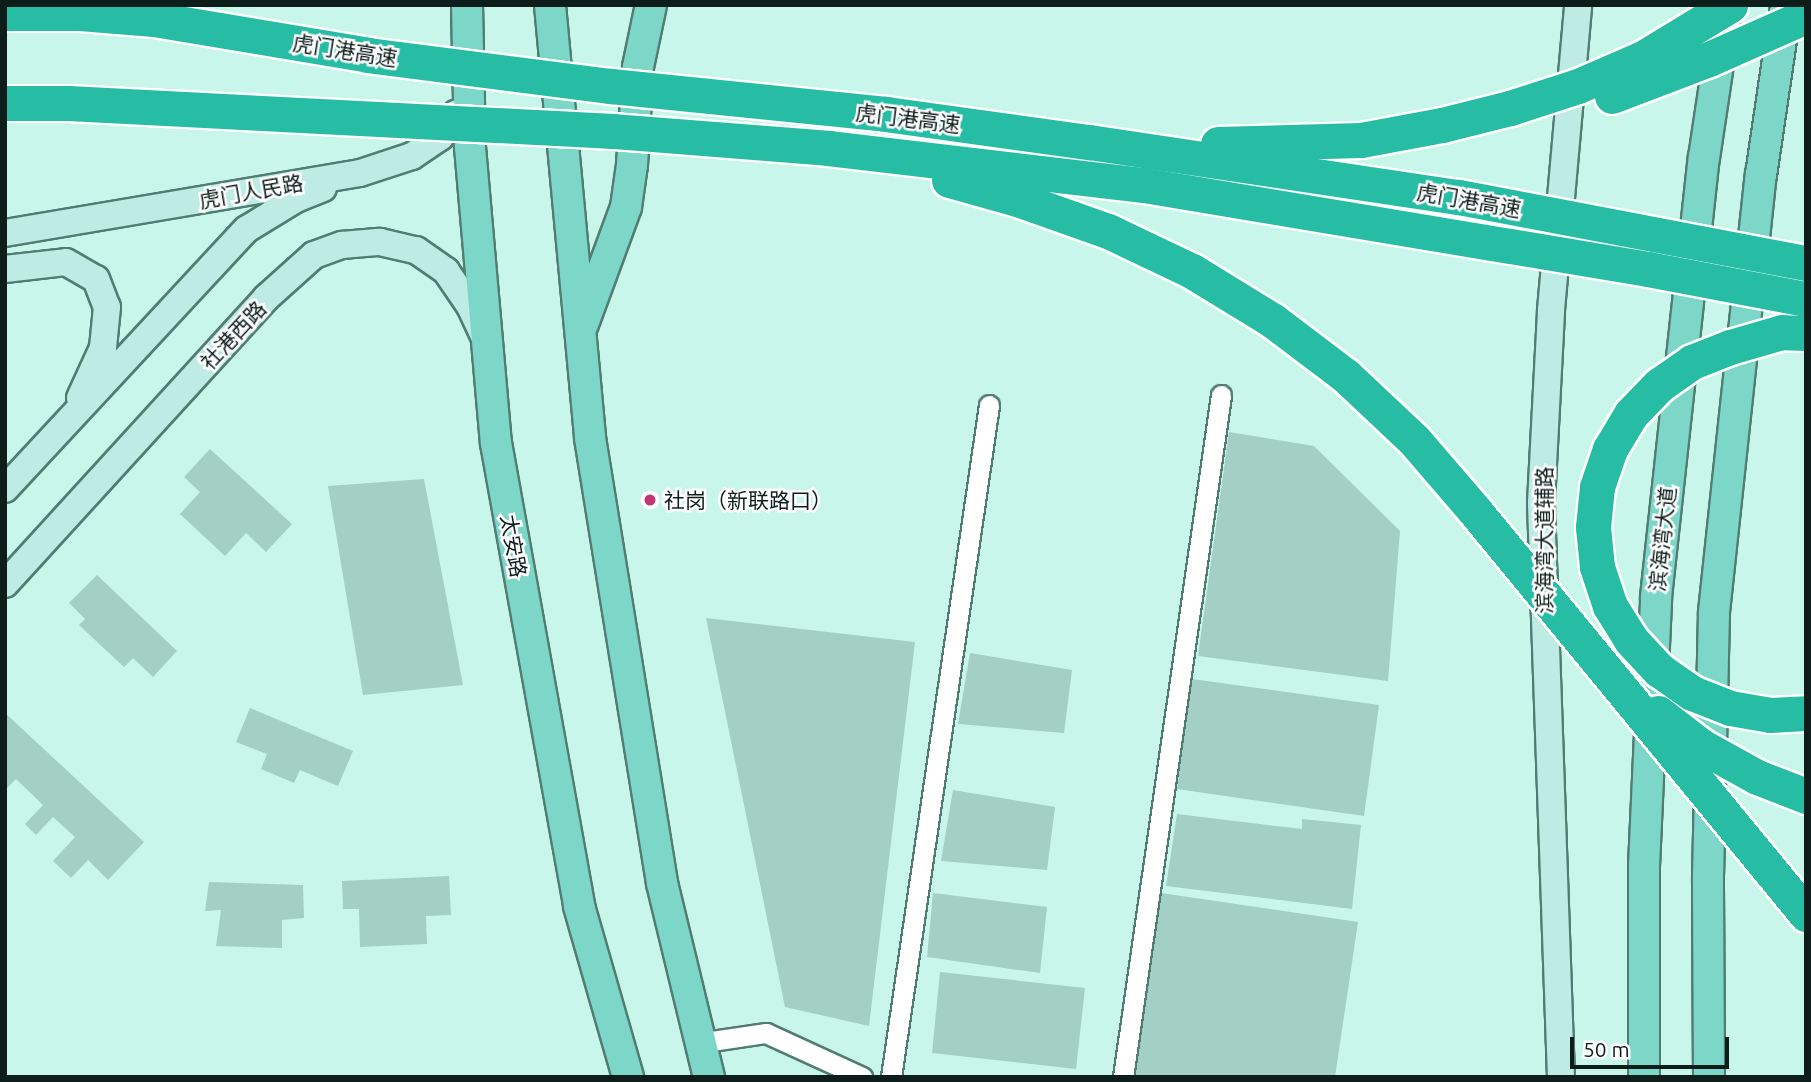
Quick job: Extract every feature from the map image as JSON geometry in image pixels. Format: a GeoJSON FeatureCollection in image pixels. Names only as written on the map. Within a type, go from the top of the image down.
{"type":"FeatureCollection","features":[{"type":"Feature","properties":{"kind":"highway"},"geometry":{"type":"LineString","coordinates":[[1361,140],[1442,125],[1578,86],[1643,58],[1728,5]]}},
{"type":"Feature","properties":{"kind":"highway","name":"虎门港高速"},"geometry":{"type":"LineString","coordinates":[[5,13],[93,14],[154,19],[368,55],[611,86],[887,114],[1089,142],[1459,197],[1806,263]]}},
{"type":"Feature","properties":{"kind":"highway"},"geometry":{"type":"LineString","coordinates":[[1089,142],[1240,144],[1361,140],[1442,136],[1528,121],[1613,96],[1697,64],[1806,16]]}},
{"type":"Feature","properties":{"kind":"highway","name":"虎门港高速"},"geometry":{"type":"LineString","coordinates":[[5,103],[68,103],[613,131],[828,148],[1144,186],[1648,269],[1806,299]]}},
{"type":"Feature","properties":{"kind":"highway"},"geometry":{"type":"LineString","coordinates":[[828,148],[1020,200],[1108,231],[1192,271],[1272,320],[1346,376],[1414,440],[1806,914]]}},
{"type":"Feature","properties":{"kind":"highway"},"geometry":{"type":"LineString","coordinates":[[1806,333],[1782,331],[1730,347],[1692,362],[1659,385],[1631,414],[1610,449],[1597,487],[1593,527],[1597,567],[1610,606],[1631,640],[1659,670],[1692,693],[1730,708],[1770,715],[1806,713]]}},
{"type":"Feature","properties":{"kind":"highway"},"geometry":{"type":"LineString","coordinates":[[1592,655],[1701,746],[1757,778],[1806,796]]}},
{"type":"Feature","properties":{"kind":"main road","name":"太安路"},"geometry":{"type":"LineString","coordinates":[[467,5],[470,147],[496,443],[579,906],[628,1077]]}},
{"type":"Feature","properties":{"kind":"main road"},"geometry":{"type":"LineString","coordinates":[[550,5],[590,438],[662,883],[698,1043],[709,1077]]}},
{"type":"Feature","properties":{"kind":"main road"},"geometry":{"type":"LineString","coordinates":[[581,338],[584,315],[626,207],[632,166],[638,67],[651,5]]}},
{"type":"Feature","properties":{"kind":"main road","name":"滨海湾大道辅路"},"geometry":{"type":"LineString","coordinates":[[1561,1077],[1541,529],[1551,310],[1578,5]]}},
{"type":"Feature","properties":{"kind":"main road","name":"滨海湾大道"},"geometry":{"type":"LineString","coordinates":[[1644,1077],[1644,853],[1656,597],[1698,218],[1728,5]]}},
{"type":"Feature","properties":{"kind":"main road"},"geometry":{"type":"LineString","coordinates":[[1709,1077],[1708,877],[1714,612],[1755,228],[1786,5]]}},
{"type":"Feature","properties":{"kind":"main road","name":"虎门人民路"},"geometry":{"type":"LineString","coordinates":[[5,233],[360,173],[412,156],[440,137],[469,96]]}},
{"type":"Feature","properties":{"kind":"main road"},"geometry":{"type":"LineString","coordinates":[[5,489],[247,229],[296,199],[360,173]]}},
{"type":"Feature","properties":{"kind":"main road","name":"社港西路"},"geometry":{"type":"LineString","coordinates":[[5,584],[266,299],[314,255],[342,245],[380,242],[416,250],[446,271],[470,306],[487,343]]}},
{"type":"Feature","properties":{"kind":"main road"},"geometry":{"type":"LineString","coordinates":[[5,269],[66,262],[96,279],[107,307],[103,348],[82,394],[56,435]]}},
{"type":"Feature","properties":{"kind":"street"},"geometry":{"type":"LineString","coordinates":[[1123,1077],[1222,395]]}},
{"type":"Feature","properties":{"kind":"street"},"geometry":{"type":"LineString","coordinates":[[891,1077],[989,405]]}},
{"type":"Feature","properties":{"kind":"street"},"geometry":{"type":"LineString","coordinates":[[698,1043],[766,1033],[862,1077]]}},
{"type":"Feature","properties":{"kind":"building"},"geometry":{"type":"Polygon","coordinates":[[[1229,432],[1314,446],[1400,531],[1388,681],[1198,656],[1229,432]]]}},
{"type":"Feature","properties":{"kind":"building"},"geometry":{"type":"Polygon","coordinates":[[[210,449],[292,524],[266,552],[246,533],[225,556],[180,514],[200,492],[184,477],[210,449]]]}},
{"type":"Feature","properties":{"kind":"building"},"geometry":{"type":"Polygon","coordinates":[[[424,479],[463,685],[363,695],[328,486],[424,479]]]}},
{"type":"Feature","properties":{"kind":"building"},"geometry":{"type":"Polygon","coordinates":[[[97,575],[177,651],[153,677],[133,658],[124,667],[79,625],[85,619],[69,603],[97,575]]]}},
{"type":"Feature","properties":{"kind":"building"},"geometry":{"type":"Polygon","coordinates":[[[706,618],[915,642],[869,1026],[785,1007],[706,618]]]}},
{"type":"Feature","properties":{"kind":"building"},"geometry":{"type":"Polygon","coordinates":[[[970,653],[1072,670],[1064,733],[958,724],[970,653]]]}},
{"type":"Feature","properties":{"kind":"building"},"geometry":{"type":"Polygon","coordinates":[[[1192,679],[1379,705],[1364,816],[1177,789],[1192,679]]]}},
{"type":"Feature","properties":{"kind":"building"},"geometry":{"type":"Polygon","coordinates":[[[250,708],[353,751],[338,786],[300,770],[294,783],[261,769],[267,754],[236,742],[250,708]]]}},
{"type":"Feature","properties":{"kind":"building"},"geometry":{"type":"Polygon","coordinates":[[[5,713],[144,842],[108,880],[88,860],[71,878],[53,861],[75,837],[53,817],[36,835],[25,824],[43,805],[16,779],[5,790],[5,713]]]}},
{"type":"Feature","properties":{"kind":"building"},"geometry":{"type":"Polygon","coordinates":[[[953,790],[1055,807],[1047,870],[941,861],[953,790]]]}},
{"type":"Feature","properties":{"kind":"building"},"geometry":{"type":"Polygon","coordinates":[[[1177,814],[1302,829],[1302,819],[1361,825],[1352,909],[1166,886],[1177,814]]]}},
{"type":"Feature","properties":{"kind":"building"},"geometry":{"type":"Polygon","coordinates":[[[449,876],[451,915],[426,916],[427,944],[360,947],[359,909],[343,909],[342,881],[449,876]]]}},
{"type":"Feature","properties":{"kind":"building"},"geometry":{"type":"Polygon","coordinates":[[[209,882],[303,885],[304,918],[282,920],[282,948],[216,946],[221,910],[205,911],[209,882]]]}},
{"type":"Feature","properties":{"kind":"building"},"geometry":{"type":"Polygon","coordinates":[[[933,893],[1047,907],[1040,973],[927,957],[933,893]]]}},
{"type":"Feature","properties":{"kind":"building"},"geometry":{"type":"Polygon","coordinates":[[[1161,893],[1358,922],[1335,1077],[1135,1077],[1161,893]]]}},
{"type":"Feature","properties":{"kind":"building"},"geometry":{"type":"Polygon","coordinates":[[[940,972],[1085,988],[1076,1069],[932,1053],[940,972]]]}},
{"type":"Feature","properties":{"kind":"place","name":"社岗（新联路口）"},"geometry":{"type":"Point","coordinates":[650,500]}}]}
